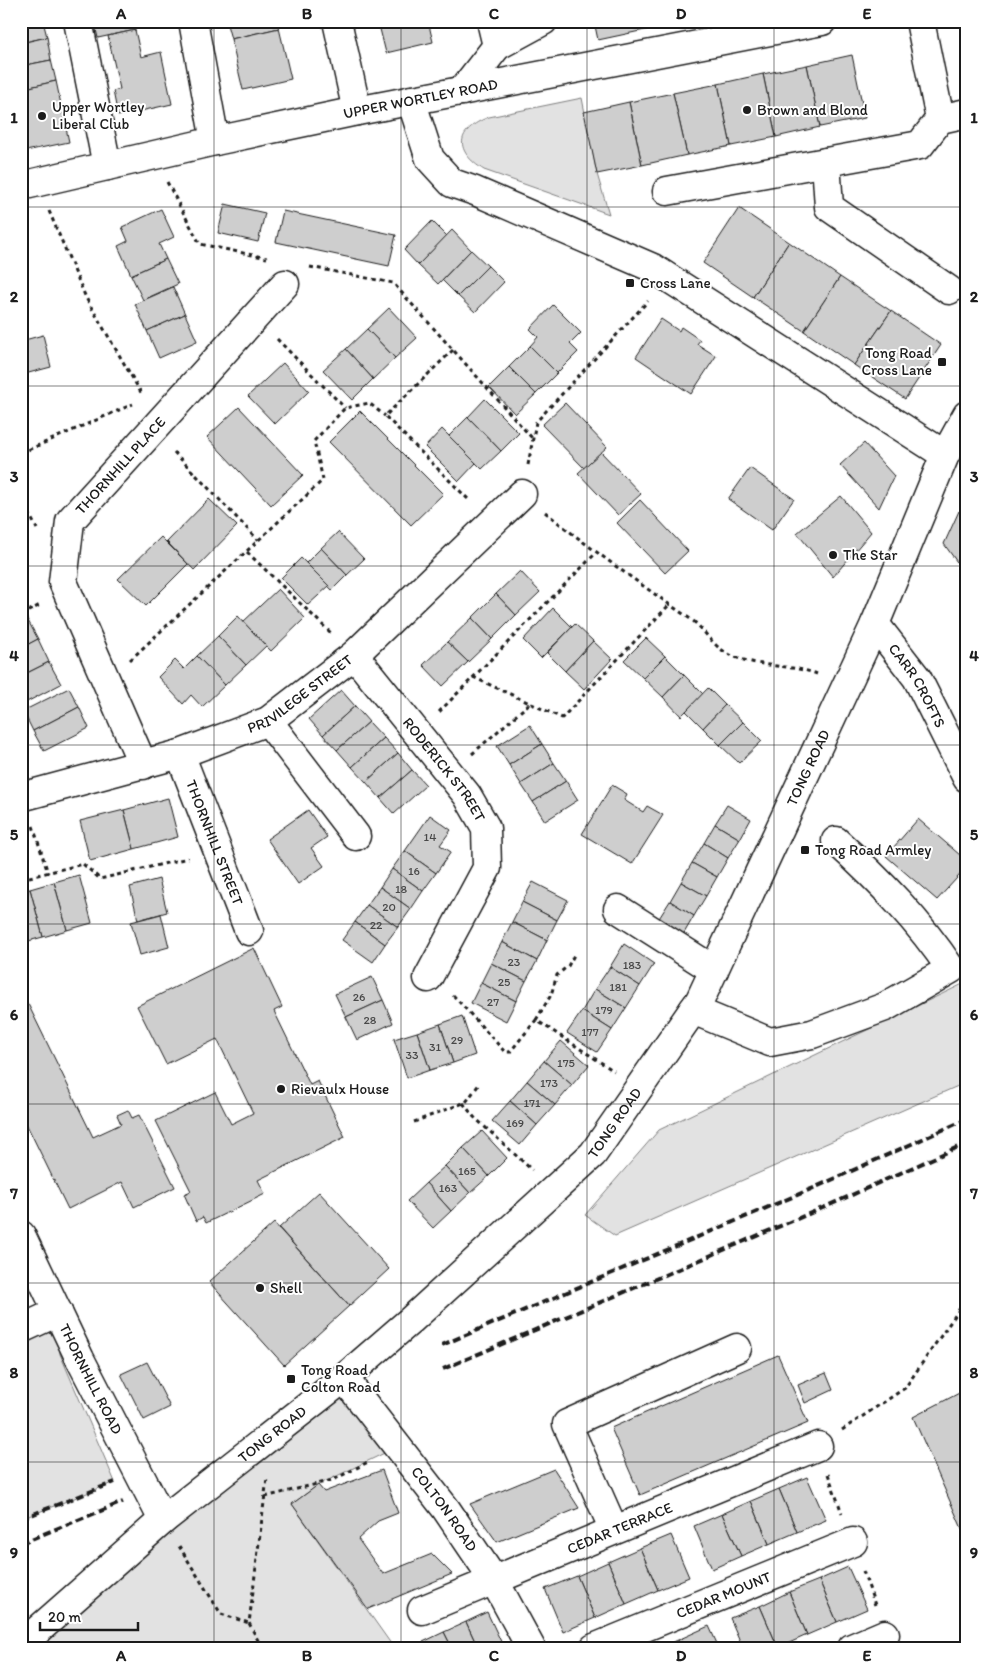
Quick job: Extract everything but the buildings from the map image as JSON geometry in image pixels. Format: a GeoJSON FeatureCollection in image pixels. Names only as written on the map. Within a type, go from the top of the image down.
{"type":"FeatureCollection","features":[{"type":"Feature","properties":{"kind":"street"},"geometry":{"type":"LineString","coordinates":[[78,21],[107,166]]}},
{"type":"Feature","properties":{"kind":"street"},"geometry":{"type":"LineString","coordinates":[[192,21],[215,141]]}},
{"type":"Feature","properties":{"kind":"street"},"geometry":{"type":"LineString","coordinates":[[337,21],[357,111]]}},
{"type":"Feature","properties":{"kind":"street"},"geometry":{"type":"LineString","coordinates":[[462,91],[494,33],[543,21]]}},
{"type":"Feature","properties":{"kind":"street","name":"UPPER WORTLEY ROAD"},"geometry":{"type":"LineString","coordinates":[[29,184],[215,141],[357,111],[822,21]]}},
{"type":"Feature","properties":{"kind":"street"},"geometry":{"type":"LineString","coordinates":[[920,21],[940,119]]}},
{"type":"Feature","properties":{"kind":"street"},"geometry":{"type":"LineString","coordinates":[[411,100],[430,159],[452,183],[475,191],[653,268],[945,455]]}},
{"type":"Feature","properties":{"kind":"street"},"geometry":{"type":"LineString","coordinates":[[668,191],[920,145],[940,119],[967,113]]}},
{"type":"Feature","properties":{"kind":"street"},"geometry":{"type":"LineString","coordinates":[[826,162],[829,207],[949,290]]}},
{"type":"Feature","properties":{"kind":"street","name":"THORNHILL PLACE"},"geometry":{"type":"LineString","coordinates":[[143,764],[63,582],[70,521],[293,274]]}},
{"type":"Feature","properties":{"kind":"street","name":"TONG ROAD"},"geometry":{"type":"LineString","coordinates":[[21,1645],[163,1520],[344,1378],[411,1320],[593,1154],[693,1010],[714,970],[875,624],[945,455],[967,415]]}},
{"type":"Feature","properties":{"kind":"street","name":"PRIVILEGE STREET"},"geometry":{"type":"LineString","coordinates":[[22,796],[180,754],[268,721],[354,655],[522,494]]}},
{"type":"Feature","properties":{"kind":"street","name":"CARR CROFTS"},"geometry":{"type":"LineString","coordinates":[[875,624],[917,678],[967,778]]}},
{"type":"Feature","properties":{"kind":"street","name":"RODERICK STREET"},"geometry":{"type":"LineString","coordinates":[[354,655],[467,795],[486,828],[487,868],[428,978]]}},
{"type":"Feature","properties":{"kind":"street"},"geometry":{"type":"LineString","coordinates":[[268,721],[356,836]]}},
{"type":"Feature","properties":{"kind":"street","name":"THORNHILL STREET"},"geometry":{"type":"LineString","coordinates":[[180,754],[248,931]]}},
{"type":"Feature","properties":{"kind":"street"},"geometry":{"type":"LineString","coordinates":[[693,1010],[770,1042],[812,1034],[885,1007],[951,970],[930,937],[880,880],[836,841]]}},
{"type":"Feature","properties":{"kind":"street"},"geometry":{"type":"LineString","coordinates":[[618,909],[714,970]]}},
{"type":"Feature","properties":{"kind":"street","name":"THORNHILL ROAD"},"geometry":{"type":"LineString","coordinates":[[21,1235],[129,1458],[163,1520]]}},
{"type":"Feature","properties":{"kind":"street"},"geometry":{"type":"LineString","coordinates":[[21,1329],[58,1312]]}},
{"type":"Feature","properties":{"kind":"street"},"geometry":{"type":"LineString","coordinates":[[614,1530],[567,1424],[736,1348]]}},
{"type":"Feature","properties":{"kind":"street","name":"COLTON ROAD"},"geometry":{"type":"LineString","coordinates":[[344,1378],[446,1509],[494,1580],[531,1648]]}},
{"type":"Feature","properties":{"kind":"street","name":"CEDAR TERRACE"},"geometry":{"type":"LineString","coordinates":[[422,1610],[818,1446]]}},
{"type":"Feature","properties":{"kind":"street","name":"CEDAR MOUNT"},"geometry":{"type":"LineString","coordinates":[[594,1648],[853,1542]]}},
{"type":"Feature","properties":{"kind":"street"},"geometry":{"type":"LineString","coordinates":[[852,1648],[885,1634]]}},
{"type":"Feature","properties":{"kind":"path"},"geometry":{"type":"LineString","coordinates":[[153,155],[200,244],[273,259]]}},
{"type":"Feature","properties":{"kind":"path"},"geometry":{"type":"LineString","coordinates":[[29,184],[86,298],[145,399],[156,426],[258,540]]}},
{"type":"Feature","properties":{"kind":"path"},"geometry":{"type":"LineString","coordinates":[[293,274],[393,283],[533,439]]}},
{"type":"Feature","properties":{"kind":"path"},"geometry":{"type":"LineString","coordinates":[[669,278],[536,422],[522,494],[596,553],[692,619],[725,652],[762,665],[807,670],[847,684]]}},
{"type":"Feature","properties":{"kind":"path"},"geometry":{"type":"LineString","coordinates":[[255,317],[345,408]]}},
{"type":"Feature","properties":{"kind":"path"},"geometry":{"type":"LineString","coordinates":[[386,416],[453,350]]}},
{"type":"Feature","properties":{"kind":"path"},"geometry":{"type":"LineString","coordinates":[[21,453],[145,399]]}},
{"type":"Feature","properties":{"kind":"path"},"geometry":{"type":"LineString","coordinates":[[107,682],[323,480],[314,441],[345,408],[369,404],[386,416],[493,523]]}},
{"type":"Feature","properties":{"kind":"path"},"geometry":{"type":"LineString","coordinates":[[246,552],[354,655]]}},
{"type":"Feature","properties":{"kind":"path"},"geometry":{"type":"LineString","coordinates":[[417,733],[596,553]]}},
{"type":"Feature","properties":{"kind":"path"},"geometry":{"type":"LineString","coordinates":[[473,677],[562,718],[669,605]]}},
{"type":"Feature","properties":{"kind":"path"},"geometry":{"type":"LineString","coordinates":[[449,773],[530,703]]}},
{"type":"Feature","properties":{"kind":"path"},"geometry":{"type":"LineString","coordinates":[[22,796],[48,873]]}},
{"type":"Feature","properties":{"kind":"path"},"geometry":{"type":"LineString","coordinates":[[21,879],[83,864],[100,879],[217,850]]}},
{"type":"Feature","properties":{"kind":"path"},"geometry":{"type":"LineString","coordinates":[[428,978],[456,998],[505,1052],[510,1052],[536,1020],[551,995],[557,976],[568,966],[574,955]]}},
{"type":"Feature","properties":{"kind":"path"},"geometry":{"type":"LineString","coordinates":[[536,1020],[640,1088]]}},
{"type":"Feature","properties":{"kind":"path"},"geometry":{"type":"LineString","coordinates":[[414,1122],[463,1103],[480,1083]]}},
{"type":"Feature","properties":{"kind":"path"},"geometry":{"type":"LineString","coordinates":[[463,1103],[474,1117],[553,1190]]}},
{"type":"Feature","properties":{"kind":"path"},"geometry":{"type":"LineString","coordinates":[[818,1446],[905,1388],[967,1298]]}},
{"type":"Feature","properties":{"kind":"path"},"geometry":{"type":"LineString","coordinates":[[265,1497],[333,1480],[397,1447]]}},
{"type":"Feature","properties":{"kind":"path"},"geometry":{"type":"LineString","coordinates":[[262,1648],[249,1623],[269,1468]]}},
{"type":"Feature","properties":{"kind":"path"},"geometry":{"type":"LineString","coordinates":[[163,1520],[221,1614],[249,1623]]}},
{"type":"Feature","properties":{"kind":"shaded area"},"geometry":{"type":"Polygon","coordinates":[[[582,98],[597,174],[609,214],[484,170],[467,156],[463,148],[462,141],[470,128],[489,117],[582,98]]]}},
{"type":"Feature","properties":{"kind":"shaded area"},"geometry":{"type":"Polygon","coordinates":[[[967,982],[967,1082],[615,1236],[585,1215],[659,1130],[967,982]]]}},
{"type":"Feature","properties":{"kind":"shaded area"},"geometry":{"type":"Polygon","coordinates":[[[58,1312],[60,1354],[115,1482],[21,1519],[21,1329],[58,1312]]]}},
{"type":"Feature","properties":{"kind":"shaded area"},"geometry":{"type":"Polygon","coordinates":[[[344,1378],[397,1447],[318,1485],[292,1504],[394,1648],[21,1648],[344,1378]]]}},
{"type":"Feature","properties":{"kind":"railway"},"geometry":{"type":"LineString","coordinates":[[442,1345],[816,1187],[967,1119]]}},
{"type":"Feature","properties":{"kind":"railway"},"geometry":{"type":"LineString","coordinates":[[443,1369],[825,1207],[967,1143]]}},
{"type":"Feature","properties":{"kind":"railway"},"geometry":{"type":"LineString","coordinates":[[21,1519],[115,1482]]}},
{"type":"Feature","properties":{"kind":"railway"},"geometry":{"type":"LineString","coordinates":[[21,1543],[123,1502]]}},
{"type":"Feature","properties":{"kind":"place","name":"Brown and Blond"},"geometry":{"type":"Point","coordinates":[747,110]}},
{"type":"Feature","properties":{"kind":"place","name":"Upper Wortley Liberal Club"},"geometry":{"type":"Point","coordinates":[42,116]}},
{"type":"Feature","properties":{"kind":"place","name":"Cross Lane"},"geometry":{"type":"Point","coordinates":[630,283]}},
{"type":"Feature","properties":{"kind":"place","name":"Tong Road Cross Lane"},"geometry":{"type":"Point","coordinates":[942,362]}},
{"type":"Feature","properties":{"kind":"place","name":"The Star"},"geometry":{"type":"Point","coordinates":[833,555]}},
{"type":"Feature","properties":{"kind":"place","name":"Tong Road Armley"},"geometry":{"type":"Point","coordinates":[805,850]}},
{"type":"Feature","properties":{"kind":"place","name":"Rievaulx House"},"geometry":{"type":"Point","coordinates":[281,1089]}},
{"type":"Feature","properties":{"kind":"place","name":"Shell"},"geometry":{"type":"Point","coordinates":[260,1288]}},
{"type":"Feature","properties":{"kind":"place","name":"Tong Road Colton Road"},"geometry":{"type":"Point","coordinates":[291,1379]}}]}
